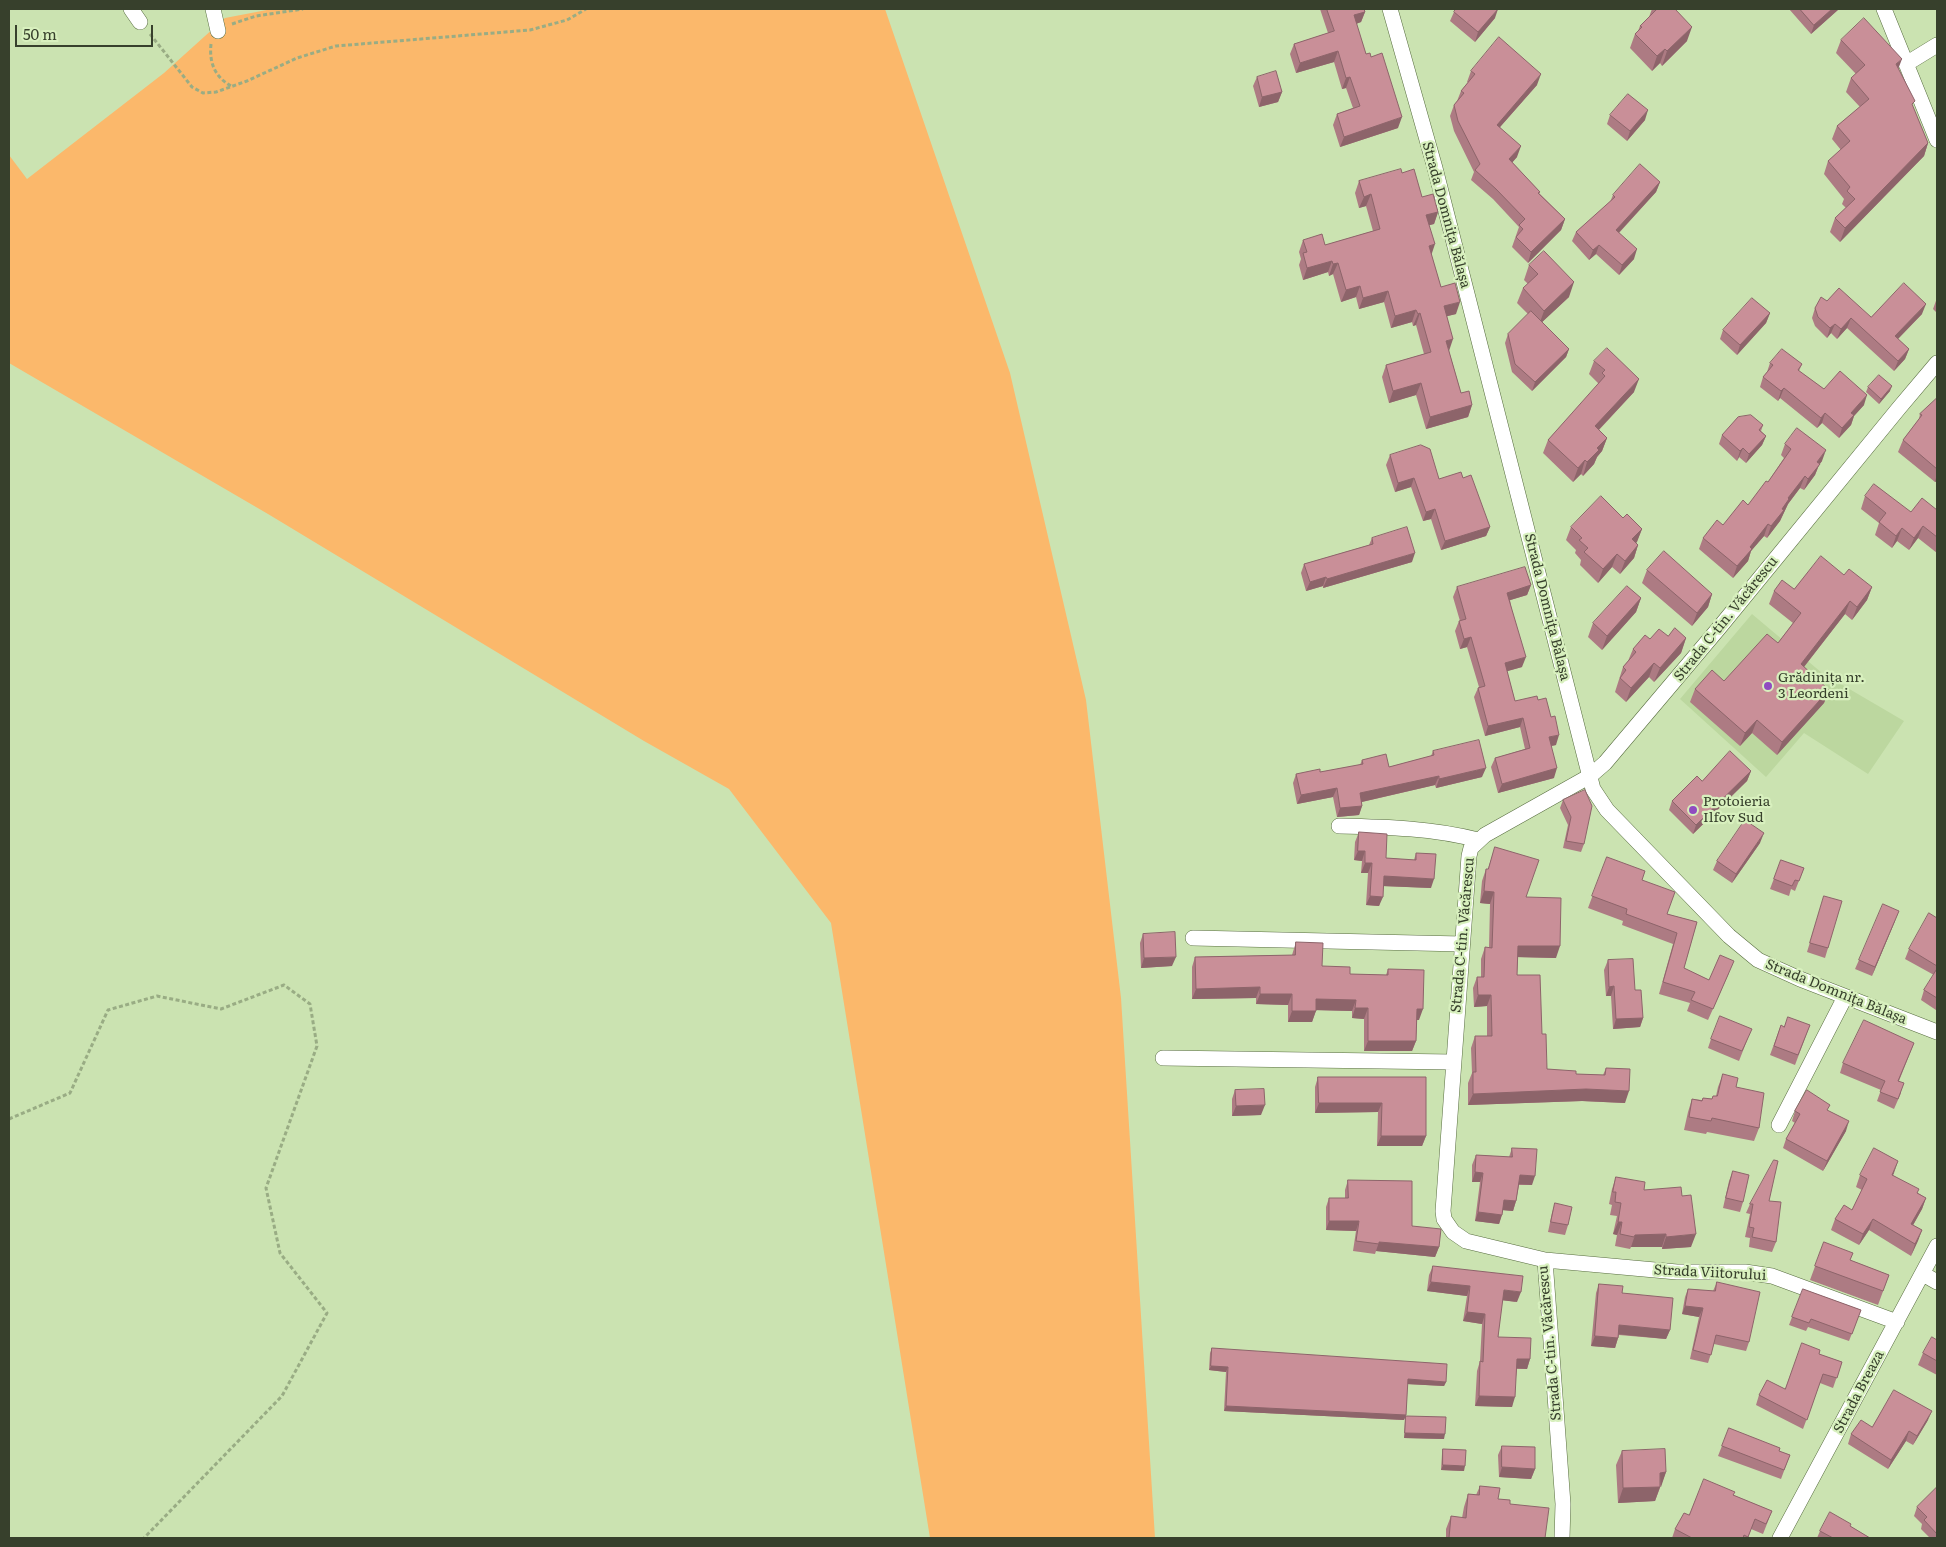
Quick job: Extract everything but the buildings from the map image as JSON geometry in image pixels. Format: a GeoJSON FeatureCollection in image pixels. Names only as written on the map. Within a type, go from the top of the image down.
{"type":"FeatureCollection","features":[{"type":"Feature","properties":{"kind":"street"},"geometry":{"type":"LineString","coordinates":[[131,9],[140,22]]}},
{"type":"Feature","properties":{"kind":"street"},"geometry":{"type":"LineString","coordinates":[[213,9],[218,31]]}},
{"type":"Feature","properties":{"kind":"street","name":"Strada Domnița Bălașa"},"geometry":{"type":"LineString","coordinates":[[1390,9],[1435,168],[1593,789],[1607,810],[1743,949],[1758,960],[1780,971],[1937,1032]]}},
{"type":"Feature","properties":{"kind":"street"},"geometry":{"type":"LineString","coordinates":[[1884,9],[1937,140]]}},
{"type":"Feature","properties":{"kind":"street"},"geometry":{"type":"LineString","coordinates":[[1906,64],[1937,45]]}},
{"type":"Feature","properties":{"kind":"street","name":"Strada C-tin. Văcărescu"},"geometry":{"type":"LineString","coordinates":[[1567,1537],[1545,1260],[1466,1241],[1453,1232],[1444,1219],[1443,1210],[1453,1062],[1471,848],[1478,840],[1590,776],[1605,763],[1651,710],[1937,363]]}},
{"type":"Feature","properties":{"kind":"street"},"geometry":{"type":"LineString","coordinates":[[1339,826],[1422,830],[1453,834],[1478,840]]}},
{"type":"Feature","properties":{"kind":"street"},"geometry":{"type":"LineString","coordinates":[[1193,938],[1462,944]]}},
{"type":"Feature","properties":{"kind":"street"},"geometry":{"type":"LineString","coordinates":[[1779,1125],[1845,997]]}},
{"type":"Feature","properties":{"kind":"street"},"geometry":{"type":"LineString","coordinates":[[1163,1058],[1453,1062]]}},
{"type":"Feature","properties":{"kind":"street","name":"Strada Breaza"},"geometry":{"type":"LineString","coordinates":[[1786,1536],[1937,1246]]}},
{"type":"Feature","properties":{"kind":"street","name":"Strada Viitorului"},"geometry":{"type":"LineString","coordinates":[[1545,1260],[1677,1272],[1759,1273],[1772,1276],[1897,1322]]}},
{"type":"Feature","properties":{"kind":"street"},"geometry":{"type":"LineString","coordinates":[[1923,1274],[1937,1282]]}},
{"type":"Feature","properties":{"kind":"path"},"geometry":{"type":"LineString","coordinates":[[231,86],[221,81],[213,70],[211,47],[213,38],[218,31],[231,24],[256,16],[302,9]]}},
{"type":"Feature","properties":{"kind":"path"},"geometry":{"type":"LineString","coordinates":[[140,22],[192,87],[203,93],[216,92],[296,58],[336,46],[530,30],[566,20],[586,9]]}},
{"type":"Feature","properties":{"kind":"path"},"geometry":{"type":"LineString","coordinates":[[9,1118],[70,1093],[108,1010],[157,996],[221,1009],[284,985],[310,1004],[317,1046],[266,1188],[280,1253],[327,1313],[282,1396],[144,1538]]}},
{"type":"Feature","properties":{"kind":"shaded area"},"geometry":{"type":"Polygon","coordinates":[[[272,9],[885,9],[1010,373],[1086,700],[1121,998],[1155,1538],[930,1538],[831,923],[729,789],[644,741],[268,514],[9,363],[9,155],[27,179],[164,73],[225,18],[272,9]]]}},
{"type":"Feature","properties":{"kind":"shaded area","name":"Grădinița nr. 3 Leordeni"},"geometry":{"type":"Polygon","coordinates":[[[1752,614],[1822,673],[1904,721],[1868,774],[1804,733],[1766,777],[1680,699],[1752,614]]]}},
{"type":"Feature","properties":{"kind":"place","name":"Grădinița nr. 3 Leordeni"},"geometry":{"type":"Point","coordinates":[1768,686]}},
{"type":"Feature","properties":{"kind":"place","name":"Protoieria Ilfov Sud"},"geometry":{"type":"Point","coordinates":[1693,810]}}]}
